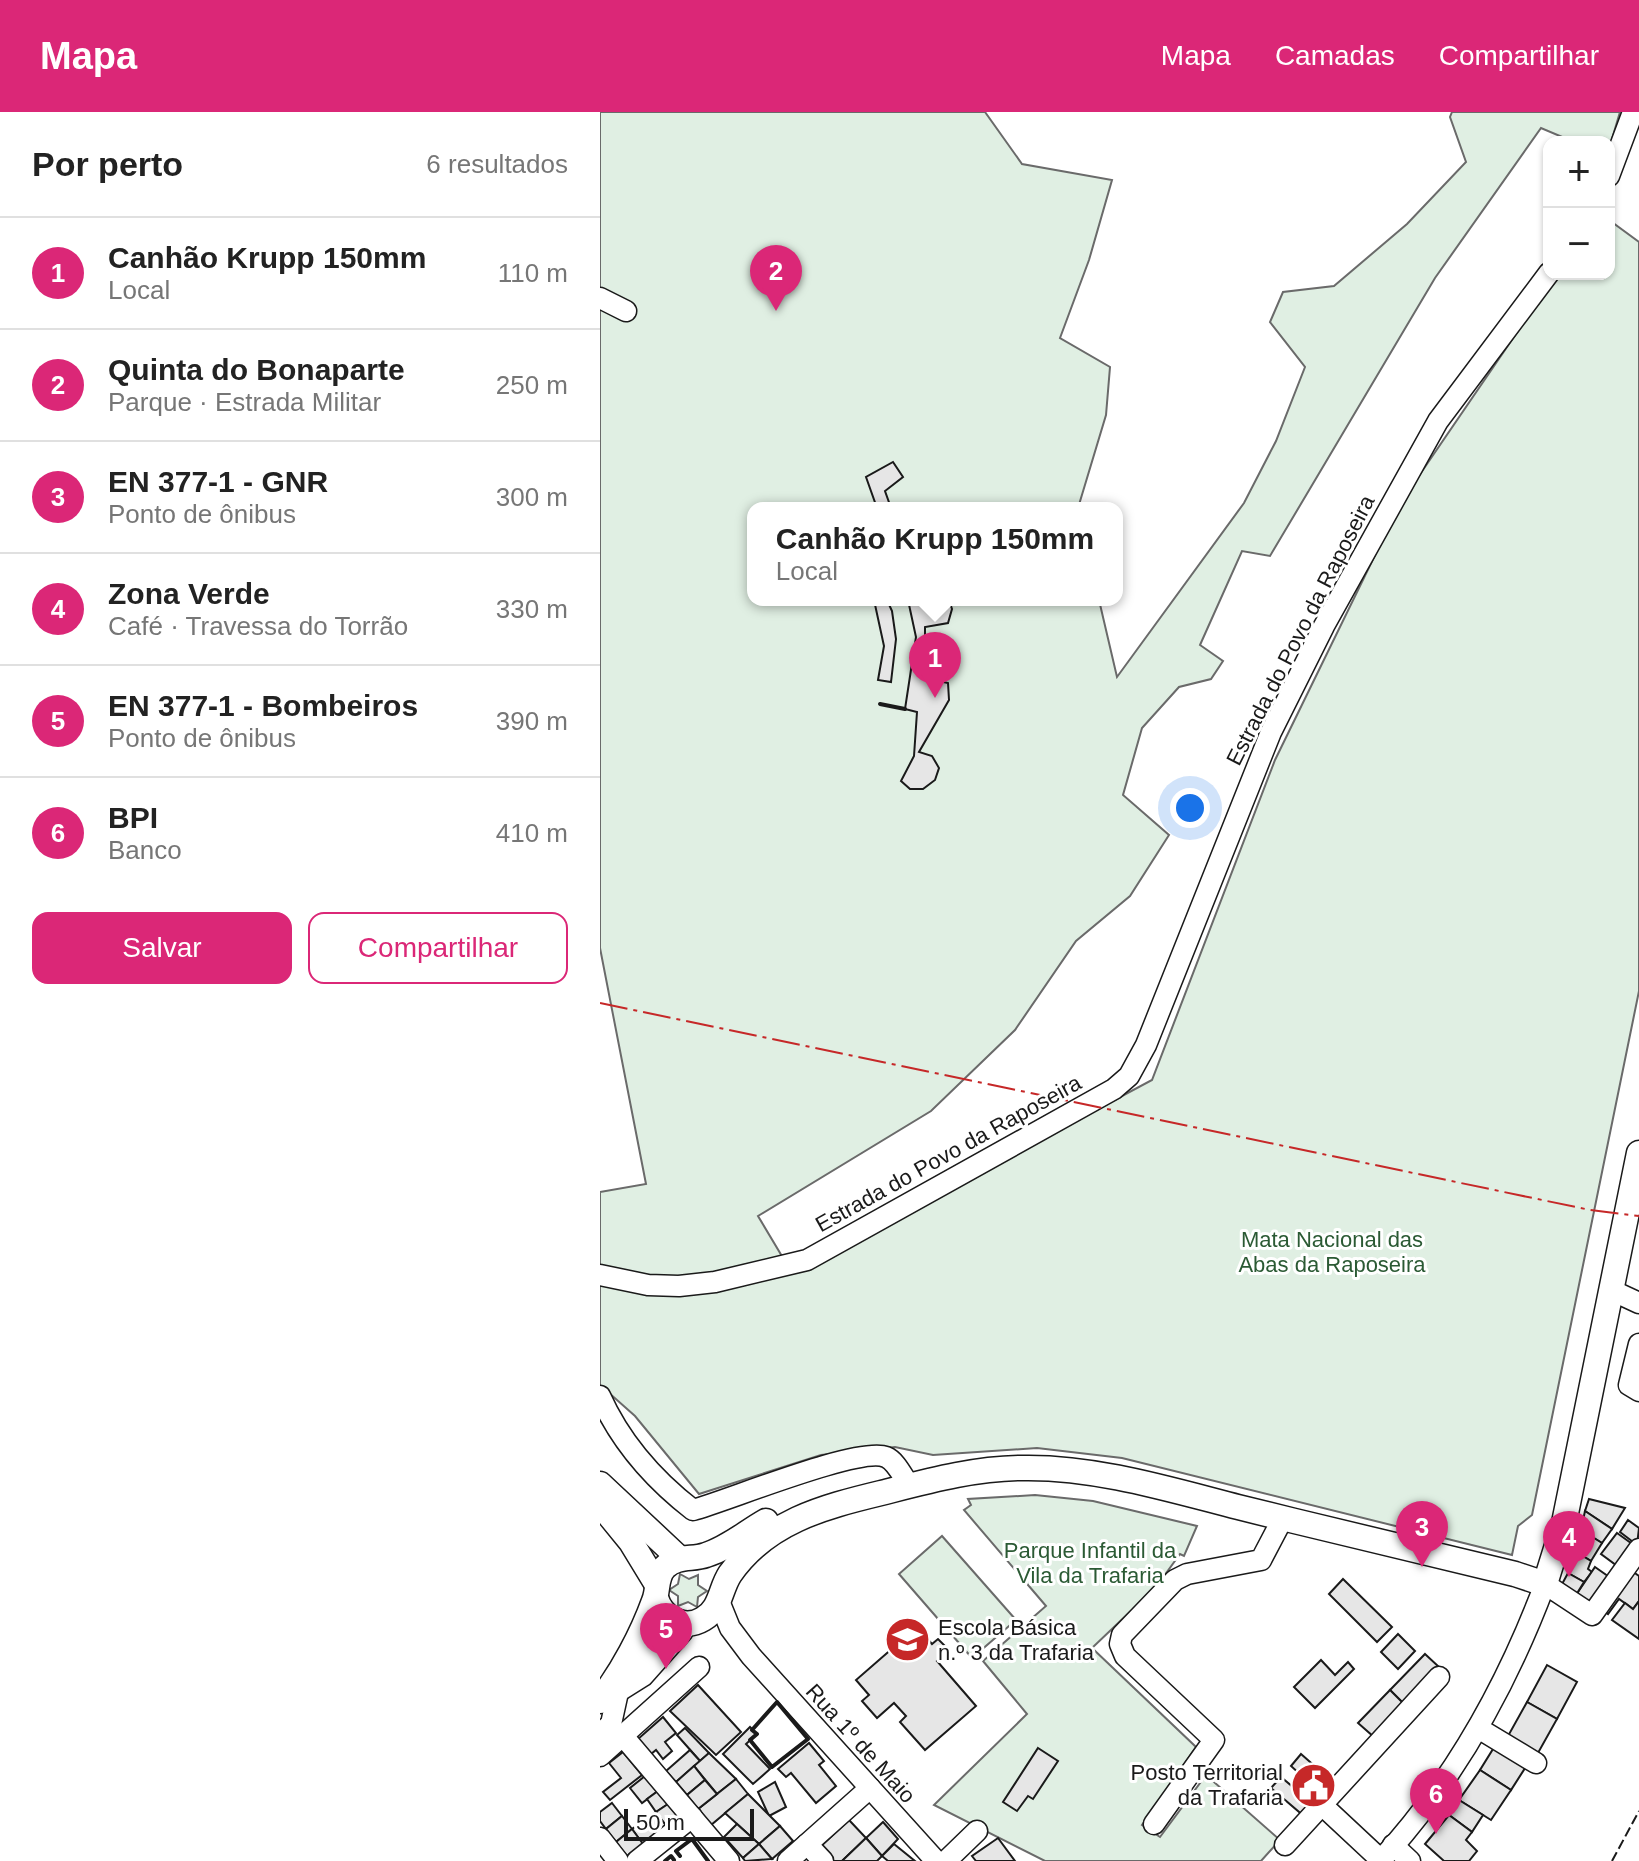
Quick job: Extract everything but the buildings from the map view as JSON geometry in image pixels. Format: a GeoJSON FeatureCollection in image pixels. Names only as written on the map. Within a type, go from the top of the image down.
{"type":"FeatureCollection","features":[{"type":"Feature","properties":{"kind":"main road"},"geometry":{"type":"LineString","coordinates":[[604,1699],[639,1660],[689,1623],[714,1611],[738,1564],[767,1536],[793,1520],[849,1501],[961,1473],[1024,1467],[1083,1472],[1283,1518],[1545,1584],[1564,1523],[1611,1290],[1635,1194],[1639,1153]]}},
{"type":"Feature","properties":{"kind":"main road"},"geometry":{"type":"LineString","coordinates":[[600,1484],[688,1558],[717,1574],[720,1596]]}},
{"type":"Feature","properties":{"kind":"main road"},"geometry":{"type":"LineString","coordinates":[[604,1699],[666,1566],[723,1548],[784,1513],[849,1501]]}},
{"type":"Feature","properties":{"kind":"main road"},"geometry":{"type":"LineString","coordinates":[[600,1504],[631,1542],[656,1590],[663,1613],[689,1623]]}},
{"type":"Feature","properties":{"kind":"street"},"geometry":{"type":"LineString","coordinates":[[1615,160],[1633,112]]}},
{"type":"Feature","properties":{"kind":"street","name":"Estrada do Povo da Raposeira"},"geometry":{"type":"LineString","coordinates":[[600,1275],[648,1285],[679,1286],[715,1282],[807,1260],[1114,1089],[1129,1076],[1146,1045],[1271,732],[1324,626],[1438,421],[1544,280]]}},
{"type":"Feature","properties":{"kind":"street"},"geometry":{"type":"LineString","coordinates":[[600,298],[626,311]]}},
{"type":"Feature","properties":{"kind":"street"},"geometry":{"type":"LineString","coordinates":[[1611,1290],[1639,1303]]}},
{"type":"Feature","properties":{"kind":"street"},"geometry":{"type":"LineString","coordinates":[[1639,1344],[1629,1385],[1639,1391]]}},
{"type":"Feature","properties":{"kind":"street"},"geometry":{"type":"LineString","coordinates":[[600,1396],[637,1457],[660,1484],[693,1510],[811,1470],[878,1456],[893,1463],[909,1485]]}},
{"type":"Feature","properties":{"kind":"street"},"geometry":{"type":"LineString","coordinates":[[1154,1824],[1214,1740],[1125,1656],[1120,1644],[1122,1635],[1175,1580],[1187,1574],[1261,1560],[1283,1518]]}},
{"type":"Feature","properties":{"kind":"street"},"geometry":{"type":"LineString","coordinates":[[1384,1857],[1439,1787],[1478,1728],[1545,1584],[1592,1615],[1639,1549]]}},
{"type":"Feature","properties":{"kind":"street","name":"Rua 1º de Maio"},"geometry":{"type":"LineString","coordinates":[[720,1596],[730,1628],[751,1656],[936,1861]]}},
{"type":"Feature","properties":{"kind":"street","name":"Rua 1º de Maio"},"geometry":{"type":"LineString","coordinates":[[689,1623],[724,1633],[751,1656]]}},
{"type":"Feature","properties":{"kind":"street"},"geometry":{"type":"LineString","coordinates":[[600,1756],[699,1667]]}},
{"type":"Feature","properties":{"kind":"street"},"geometry":{"type":"LineString","coordinates":[[1285,1845],[1439,1677]]}},
{"type":"Feature","properties":{"kind":"street"},"geometry":{"type":"LineString","coordinates":[[600,1734],[611,1724],[604,1699]]}},
{"type":"Feature","properties":{"kind":"street"},"geometry":{"type":"LineString","coordinates":[[1478,1728],[1536,1763]]}},
{"type":"Feature","properties":{"kind":"street"},"geometry":{"type":"LineString","coordinates":[[623,1736],[729,1861]]}},
{"type":"Feature","properties":{"kind":"street"},"geometry":{"type":"LineString","coordinates":[[788,1861],[870,1788]]}},
{"type":"Feature","properties":{"kind":"street"},"geometry":{"type":"LineString","coordinates":[[1322,1805],[1384,1857],[1410,1861]]}},
{"type":"Feature","properties":{"kind":"street"},"geometry":{"type":"LineString","coordinates":[[637,1861],[692,1817]]}},
{"type":"Feature","properties":{"kind":"street"},"geometry":{"type":"LineString","coordinates":[[946,1861],[977,1831]]}},
{"type":"Feature","properties":{"kind":"street"},"geometry":{"type":"LineString","coordinates":[[600,1838],[618,1861]]}},
{"type":"Feature","properties":{"kind":"street"},"geometry":{"type":"LineString","coordinates":[[807,1844],[823,1861]]}},
{"type":"Feature","properties":{"kind":"green space","name":"Mata Nacional das Abas da Raposeira"},"geometry":{"type":"Polygon","coordinates":[[[600,112],[985,112],[1022,164],[1112,180],[1089,260],[1060,338],[1110,367],[1106,415],[1080,502],[747,502],[747,606],[1100,606],[1117,677],[1244,503],[1276,441],[1305,367],[1270,322],[1283,292],[1334,286],[1407,224],[1466,162],[1450,117],[1452,112],[1620,112],[1613,136],[1560,136],[1541,128],[1435,278],[1270,556],[1242,551],[1200,645],[1223,661],[1211,679],[1179,687],[1142,728],[1123,795],[1169,835],[1130,896],[1076,941],[1015,1030],[931,1111],[758,1216],[792,1273],[1152,1080],[1275,760],[1401,502],[1553,280],[1615,280],[1615,224],[1639,242],[1639,991],[1532,1515],[1518,1526],[1512,1555],[1122,1458],[1037,1448],[933,1455],[895,1447],[821,1455],[699,1494],[635,1416],[600,1385],[600,1192],[646,1184],[600,948],[600,112]]]}},
{"type":"Feature","properties":{"kind":"green space","name":"Parque Infantil da Vila da Trafaria"},"geometry":{"type":"Polygon","coordinates":[[[1035,1495],[1093,1501],[1197,1526],[1184,1556],[1180,1554],[1156,1587],[1092,1648],[1196,1747],[1142,1825],[1160,1837],[1206,1775],[1280,1840],[1261,1861],[1045,1861],[934,1805],[1027,1714],[983,1661],[1046,1606],[964,1510],[971,1505],[968,1499],[1035,1495]]]}},
{"type":"Feature","properties":{"kind":"green space"},"geometry":{"type":"Polygon","coordinates":[[[942,1536],[1016,1620],[972,1658],[899,1574],[942,1536]]]}},
{"type":"Feature","properties":{"kind":"green space"},"geometry":{"type":"Polygon","coordinates":[[[680,1574],[689,1579],[698,1575],[698,1585],[707,1591],[698,1597],[697,1607],[688,1602],[678,1606],[678,1596],[669,1590],[678,1584],[680,1574]]]}},
{"type":"Feature","properties":{"kind":"fence"},"geometry":{"type":"LineString","coordinates":[[1612,1861],[1639,1811]]}},
{"type":"Feature","properties":{"kind":"wall"},"geometry":{"type":"LineString","coordinates":[[880,704],[905,709]]}},
{"type":"Feature","properties":{"kind":"wall"},"geometry":{"type":"LineString","coordinates":[[777,1702],[808,1739],[772,1767],[750,1740],[757,1734],[752,1730],[777,1702]]}},
{"type":"Feature","properties":{"kind":"wall"},"geometry":{"type":"LineString","coordinates":[[680,1856],[676,1851],[692,1839],[708,1861]]}},
{"type":"Feature","properties":{"kind":"wall"},"geometry":{"type":"LineString","coordinates":[[665,1861],[671,1856],[674,1860]]}},
{"type":"Feature","properties":{"kind":"power"},"geometry":{"type":"LineString","coordinates":[[600,1003],[1590,1210],[1639,1216]]}},
{"type":"Feature","properties":{"kind":"place","name":"Quinta do Bonaparte"},"geometry":{"type":"Point","coordinates":[776,311]}},
{"type":"Feature","properties":{"kind":"place","name":"Canhão Krupp 150mm"},"geometry":{"type":"Point","coordinates":[935,698]}},
{"type":"Feature","properties":{"kind":"place","name":"EN 377-1 - GNR"},"geometry":{"type":"Point","coordinates":[1422,1567]}},
{"type":"Feature","properties":{"kind":"place","name":"Zona Verde"},"geometry":{"type":"Point","coordinates":[1569,1577]}},
{"type":"Feature","properties":{"kind":"place","name":"Escola Básica n.º 3 da Trafaria"},"geometry":{"type":"Point","coordinates":[907,1640]}},
{"type":"Feature","properties":{"kind":"place","name":"EN 377-1 - Bombeiros"},"geometry":{"type":"Point","coordinates":[666,1669]}},
{"type":"Feature","properties":{"kind":"place","name":"Posto Territorial da Trafaria"},"geometry":{"type":"Point","coordinates":[1314,1785]}},
{"type":"Feature","properties":{"kind":"place","name":"BPI"},"geometry":{"type":"Point","coordinates":[1436,1834]}}]}
